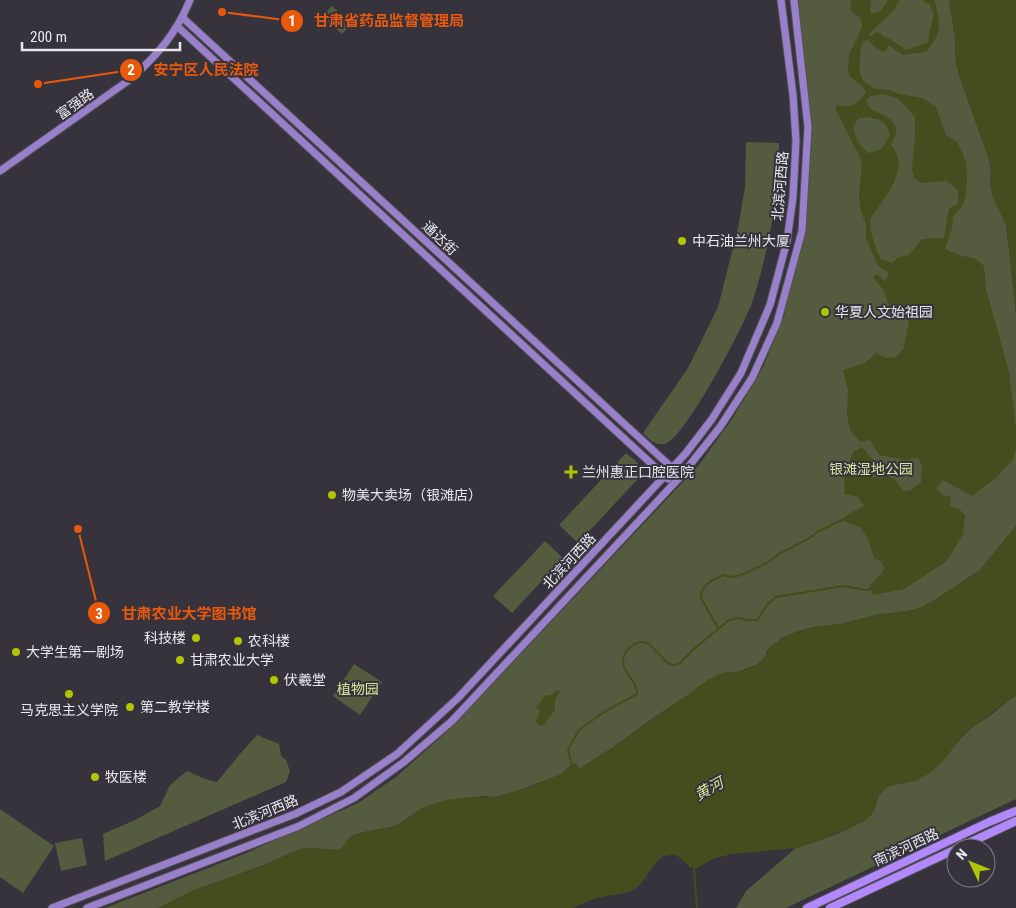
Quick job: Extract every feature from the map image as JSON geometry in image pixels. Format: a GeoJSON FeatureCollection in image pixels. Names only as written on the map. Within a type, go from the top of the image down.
{"type":"FeatureCollection","features":[{"type":"Feature","properties":{"kind":"highway","name":"南滨河西路"},"geometry":{"type":"LineString","coordinates":[[807,908],[1016,811]]}},
{"type":"Feature","properties":{"kind":"highway","name":"南滨河西路"},"geometry":{"type":"LineString","coordinates":[[979,838],[1016,821]]}},
{"type":"Feature","properties":{"kind":"highway","name":"南滨河西路"},"geometry":{"type":"LineString","coordinates":[[830,908],[946,853]]}},
{"type":"Feature","properties":{"kind":"main road","name":"富强路"},"geometry":{"type":"LineString","coordinates":[[0,171],[132,78],[168,41],[178,27],[190,0]]}},
{"type":"Feature","properties":{"kind":"main road","name":"北滨河西路"},"geometry":{"type":"LineString","coordinates":[[52,908],[295,814],[341,792],[397,754],[458,698],[686,453],[712,419],[741,372],[770,305],[787,241],[793,197],[796,141],[793,95],[781,0]]}},
{"type":"Feature","properties":{"kind":"main road","name":"北滨河西路"},"geometry":{"type":"LineString","coordinates":[[87,908],[299,826],[354,798],[404,762],[452,721],[682,476],[720,427],[752,378],[777,323],[802,231],[808,127],[794,0]]}},
{"type":"Feature","properties":{"kind":"main road","name":"通达街"},"geometry":{"type":"LineString","coordinates":[[182,18],[682,476]]}},
{"type":"Feature","properties":{"kind":"main road","name":"通达街"},"geometry":{"type":"LineString","coordinates":[[178,27],[674,484]]}},
{"type":"Feature","properties":{"kind":"green space","name":"银滩湿地公园"},"geometry":{"type":"Polygon","coordinates":[[[794,0],[949,0],[955,38],[956,63],[989,159],[990,183],[993,197],[1006,224],[1016,312],[1016,526],[980,570],[935,600],[920,608],[876,615],[841,624],[814,627],[782,638],[767,651],[765,657],[758,664],[738,672],[722,673],[581,768],[576,764],[571,765],[557,776],[495,797],[483,796],[422,808],[392,827],[359,833],[350,837],[342,848],[338,850],[300,849],[264,865],[192,891],[158,908],[105,908],[244,854],[358,803],[396,777],[451,728],[698,466],[732,419],[763,367],[784,316],[802,231],[808,127],[794,0]]]}},
{"type":"Feature","properties":{"kind":"green space"},"geometry":{"type":"Polygon","coordinates":[[[332,6],[352,24],[342,34],[322,16],[332,6]]]}},
{"type":"Feature","properties":{"kind":"green space"},"geometry":{"type":"Polygon","coordinates":[[[746,142],[779,143],[775,203],[759,281],[739,331],[700,402],[674,437],[665,444],[658,444],[652,442],[643,433],[688,368],[718,307],[738,228],[745,187],[746,142]]]}},
{"type":"Feature","properties":{"kind":"green space"},"geometry":{"type":"Polygon","coordinates":[[[626,453],[638,463],[639,474],[637,480],[578,543],[559,525],[626,453]]]}},
{"type":"Feature","properties":{"kind":"green space"},"geometry":{"type":"Polygon","coordinates":[[[545,541],[563,558],[512,613],[493,596],[545,541]]]}},
{"type":"Feature","properties":{"kind":"green space","name":"植物园"},"geometry":{"type":"Polygon","coordinates":[[[354,664],[382,682],[360,715],[333,696],[354,664]]]}},
{"type":"Feature","properties":{"kind":"green space"},"geometry":{"type":"Polygon","coordinates":[[[1016,695],[1016,799],[786,908],[736,908],[746,891],[796,848],[837,834],[867,819],[875,809],[878,797],[885,788],[957,743],[965,734],[1016,695]]]}},
{"type":"Feature","properties":{"kind":"green space"},"geometry":{"type":"Polygon","coordinates":[[[257,735],[279,744],[281,756],[286,760],[290,771],[286,782],[105,861],[103,834],[135,820],[160,806],[170,785],[187,771],[217,782],[257,735]]]}},
{"type":"Feature","properties":{"kind":"green space"},"geometry":{"type":"Polygon","coordinates":[[[0,809],[54,846],[23,893],[0,877],[0,809]]]}},
{"type":"Feature","properties":{"kind":"green space"},"geometry":{"type":"Polygon","coordinates":[[[82,838],[87,865],[61,871],[55,843],[82,838]]]}},
{"type":"Feature","properties":{"kind":"water"},"geometry":{"type":"Polygon","coordinates":[[[851,0],[871,0],[870,11],[871,13],[877,13],[888,0],[900,0],[893,11],[868,35],[880,33],[906,50],[928,41],[934,14],[929,4],[923,2],[923,0],[934,0],[935,2],[939,17],[938,34],[926,52],[903,55],[890,46],[884,52],[867,40],[863,42],[861,47],[859,69],[862,79],[868,85],[877,89],[890,90],[899,94],[922,98],[936,107],[946,135],[957,142],[962,151],[966,164],[966,196],[962,206],[953,217],[952,228],[945,249],[962,256],[975,258],[984,266],[986,289],[1009,372],[1016,429],[1016,449],[1013,460],[996,478],[972,496],[943,480],[936,488],[942,495],[951,497],[950,506],[960,510],[965,515],[963,534],[947,561],[904,589],[873,595],[870,585],[884,568],[881,562],[874,558],[869,541],[861,528],[844,521],[845,516],[864,506],[858,497],[845,495],[844,482],[849,462],[854,451],[862,447],[878,466],[871,477],[882,478],[886,475],[894,479],[904,491],[911,490],[921,482],[922,466],[918,458],[905,460],[879,455],[870,440],[860,442],[850,430],[847,415],[848,390],[843,370],[865,363],[876,353],[887,358],[896,357],[904,348],[909,321],[905,315],[894,310],[888,304],[884,291],[874,278],[876,274],[885,281],[889,273],[878,266],[866,238],[866,224],[861,212],[859,197],[862,161],[835,109],[838,105],[847,106],[854,104],[866,93],[863,87],[849,76],[849,55],[862,27],[861,18],[850,7],[851,0]],[[884,94],[871,96],[866,101],[871,109],[891,119],[896,127],[896,134],[891,145],[896,153],[898,168],[893,183],[870,222],[875,245],[881,259],[892,263],[899,257],[909,255],[922,239],[944,238],[949,209],[958,203],[958,190],[947,181],[922,183],[914,178],[912,169],[915,117],[898,99],[884,94]],[[867,117],[859,118],[853,126],[858,141],[868,153],[877,151],[882,147],[890,135],[887,127],[882,122],[867,117]]]}},
{"type":"Feature","properties":{"kind":"water"},"geometry":{"type":"Polygon","coordinates":[[[949,0],[1016,0],[1016,312],[1006,225],[993,197],[990,183],[989,159],[956,63],[955,38],[949,0]]]}},
{"type":"Feature","properties":{"kind":"water","name":"黄河"},"geometry":{"type":"Polygon","coordinates":[[[1016,526],[1016,695],[965,733],[943,761],[930,773],[916,781],[885,788],[878,797],[872,814],[852,827],[796,848],[731,854],[713,859],[697,868],[691,868],[678,856],[666,856],[656,863],[636,888],[624,893],[595,899],[573,908],[158,908],[192,891],[264,865],[300,849],[338,850],[342,848],[350,837],[359,833],[392,827],[422,808],[435,803],[471,797],[495,797],[557,776],[573,763],[581,768],[709,679],[722,673],[742,671],[758,664],[765,657],[770,647],[782,638],[814,627],[841,624],[876,615],[920,608],[935,600],[980,570],[1016,526]]]}},
{"type":"Feature","properties":{"kind":"water"},"geometry":{"type":"Polygon","coordinates":[[[556,690],[560,692],[555,700],[555,710],[544,725],[539,726],[536,720],[540,711],[536,707],[546,695],[551,695],[556,690]]]}},
{"type":"Feature","properties":{"kind":"waterway"},"geometry":{"type":"LineString","coordinates":[[718,628],[701,598],[705,586],[716,578],[725,575],[730,577],[741,575],[767,563],[819,531],[846,518]]}},
{"type":"Feature","properties":{"kind":"waterway"},"geometry":{"type":"LineString","coordinates":[[572,767],[568,749],[579,730],[604,712],[637,694],[636,687],[623,665],[625,653],[633,645],[639,642],[649,644],[669,664],[675,665],[680,663],[729,620],[739,618],[757,620],[767,605],[776,597],[844,586],[867,590],[873,587]]}},
{"type":"Feature","properties":{"kind":"waterway"},"geometry":{"type":"LineString","coordinates":[[694,868],[697,908]]}},
{"type":"Feature","properties":{"kind":"place","name":"甘肃省药品监督管理局"},"geometry":{"type":"Point","coordinates":[222,12]}},
{"type":"Feature","properties":{"kind":"place","name":"安宁区人民法院"},"geometry":{"type":"Point","coordinates":[38,84]}},
{"type":"Feature","properties":{"kind":"place","name":"中石油兰州大厦"},"geometry":{"type":"Point","coordinates":[682,241]}},
{"type":"Feature","properties":{"kind":"place","name":"华夏人文始祖园"},"geometry":{"type":"Point","coordinates":[825,312]}},
{"type":"Feature","properties":{"kind":"place","name":"兰州惠正口腔医院"},"geometry":{"type":"Point","coordinates":[571,472]}},
{"type":"Feature","properties":{"kind":"place","name":"物美大卖场（银滩店）"},"geometry":{"type":"Point","coordinates":[332,495]}},
{"type":"Feature","properties":{"kind":"place","name":"甘肃农业大学图书馆"},"geometry":{"type":"Point","coordinates":[78,529]}},
{"type":"Feature","properties":{"kind":"place","name":"科技楼"},"geometry":{"type":"Point","coordinates":[196,638]}},
{"type":"Feature","properties":{"kind":"place","name":"农科楼"},"geometry":{"type":"Point","coordinates":[238,641]}},
{"type":"Feature","properties":{"kind":"place","name":"大学生第一剧场"},"geometry":{"type":"Point","coordinates":[16,652]}},
{"type":"Feature","properties":{"kind":"place","name":"甘肃农业大学"},"geometry":{"type":"Point","coordinates":[180,660]}},
{"type":"Feature","properties":{"kind":"place","name":"伏羲堂"},"geometry":{"type":"Point","coordinates":[274,680]}},
{"type":"Feature","properties":{"kind":"place","name":"马克思主义学院"},"geometry":{"type":"Point","coordinates":[69,694]}},
{"type":"Feature","properties":{"kind":"place","name":"第二教学楼"},"geometry":{"type":"Point","coordinates":[130,707]}},
{"type":"Feature","properties":{"kind":"place","name":"牧医楼"},"geometry":{"type":"Point","coordinates":[95,777]}}]}
